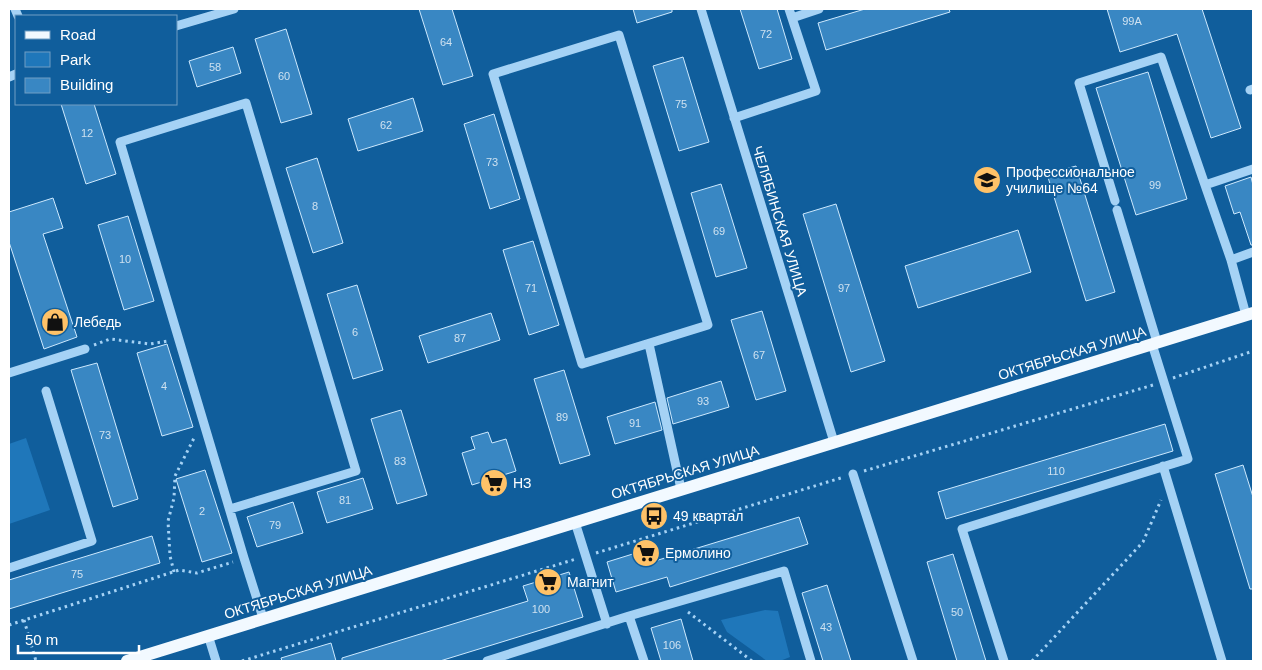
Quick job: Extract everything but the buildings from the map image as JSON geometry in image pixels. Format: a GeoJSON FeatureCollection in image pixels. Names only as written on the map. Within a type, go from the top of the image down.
{"type":"FeatureCollection","features":[{"type":"Feature","properties":{"kind":"main road","name":"ОКТЯБРЬСКАЯ УЛИЦА"},"geometry":{"type":"LineString","coordinates":[[126,661],[1250,314]]}},
{"type":"Feature","properties":{"kind":"street"},"geometry":{"type":"LineString","coordinates":[[178,25],[234,9]]}},
{"type":"Feature","properties":{"kind":"street","name":"ЧЕЛЯБИНСКАЯ УЛИЦА"},"geometry":{"type":"LineString","coordinates":[[701,9],[834,442]]}},
{"type":"Feature","properties":{"kind":"street"},"geometry":{"type":"LineString","coordinates":[[734,118],[816,91],[790,13],[819,9]]}},
{"type":"Feature","properties":{"kind":"street"},"geometry":{"type":"LineString","coordinates":[[618,35],[708,325],[649,344],[582,364],[493,74],[618,35]]}},
{"type":"Feature","properties":{"kind":"street"},"geometry":{"type":"LineString","coordinates":[[1115,201],[1079,83],[1160,56],[1250,314]]}},
{"type":"Feature","properties":{"kind":"street"},"geometry":{"type":"LineString","coordinates":[[230,509],[356,471],[246,103],[120,142],[244,558],[263,618]]}},
{"type":"Feature","properties":{"kind":"street"},"geometry":{"type":"LineString","coordinates":[[1205,185],[1253,169]]}},
{"type":"Feature","properties":{"kind":"street"},"geometry":{"type":"LineString","coordinates":[[1004,661],[962,529],[1188,459],[1164,381],[1117,210]]}},
{"type":"Feature","properties":{"kind":"street"},"geometry":{"type":"LineString","coordinates":[[1230,260],[1253,252]]}},
{"type":"Feature","properties":{"kind":"street"},"geometry":{"type":"LineString","coordinates":[[649,344],[682,489]]}},
{"type":"Feature","properties":{"kind":"street"},"geometry":{"type":"LineString","coordinates":[[9,373],[85,349]]}},
{"type":"Feature","properties":{"kind":"street"},"geometry":{"type":"LineString","coordinates":[[9,568],[92,542],[46,391]]}},
{"type":"Feature","properties":{"kind":"street"},"geometry":{"type":"LineString","coordinates":[[1163,466],[1222,661]]}},
{"type":"Feature","properties":{"kind":"street"},"geometry":{"type":"LineString","coordinates":[[853,474],[913,661]]}},
{"type":"Feature","properties":{"kind":"street"},"geometry":{"type":"LineString","coordinates":[[575,522],[607,624]]}},
{"type":"Feature","properties":{"kind":"street"},"geometry":{"type":"LineString","coordinates":[[487,661],[518,657],[629,616],[784,571],[811,661]]}},
{"type":"Feature","properties":{"kind":"street"},"geometry":{"type":"LineString","coordinates":[[629,616],[644,661]]}},
{"type":"Feature","properties":{"kind":"street"},"geometry":{"type":"LineString","coordinates":[[208,635],[216,661]]}},
{"type":"Feature","properties":{"kind":"path"},"geometry":{"type":"LineString","coordinates":[[85,349],[110,339],[150,344],[179,338]]}},
{"type":"Feature","properties":{"kind":"path"},"geometry":{"type":"LineString","coordinates":[[242,661],[1164,381],[1253,351]]}},
{"type":"Feature","properties":{"kind":"path"},"geometry":{"type":"LineString","coordinates":[[174,572],[170,556],[168,521],[174,498],[175,476],[203,420]]}},
{"type":"Feature","properties":{"kind":"path"},"geometry":{"type":"LineString","coordinates":[[1032,661],[1143,542],[1168,483]]}},
{"type":"Feature","properties":{"kind":"path"},"geometry":{"type":"LineString","coordinates":[[9,625],[179,570],[197,573],[244,558]]}},
{"type":"Feature","properties":{"kind":"path"},"geometry":{"type":"LineString","coordinates":[[675,603],[752,661]]}},
{"type":"Feature","properties":{"kind":"path"},"geometry":{"type":"LineString","coordinates":[[24,620],[36,661]]}},
{"type":"Feature","properties":{"kind":"green space"},"geometry":{"type":"Polygon","coordinates":[[[26,438],[50,510],[9,524],[9,444],[26,438]]]}},
{"type":"Feature","properties":{"kind":"green space"},"geometry":{"type":"Polygon","coordinates":[[[765,610],[778,611],[790,657],[780,661],[767,661],[727,632],[721,620],[765,610]]]}},
{"type":"Feature","properties":{"kind":"place","name":"Профессиональное училище №64"},"geometry":{"type":"Point","coordinates":[987,180]}},
{"type":"Feature","properties":{"kind":"place","name":"Лебедь"},"geometry":{"type":"Point","coordinates":[55,322]}},
{"type":"Feature","properties":{"kind":"place","name":"НЗ"},"geometry":{"type":"Point","coordinates":[494,483]}},
{"type":"Feature","properties":{"kind":"place","name":"49 квартал"},"geometry":{"type":"Point","coordinates":[654,516]}},
{"type":"Feature","properties":{"kind":"place","name":"Ермолино"},"geometry":{"type":"Point","coordinates":[646,553]}},
{"type":"Feature","properties":{"kind":"place","name":"Магнит"},"geometry":{"type":"Point","coordinates":[548,582]}}]}
